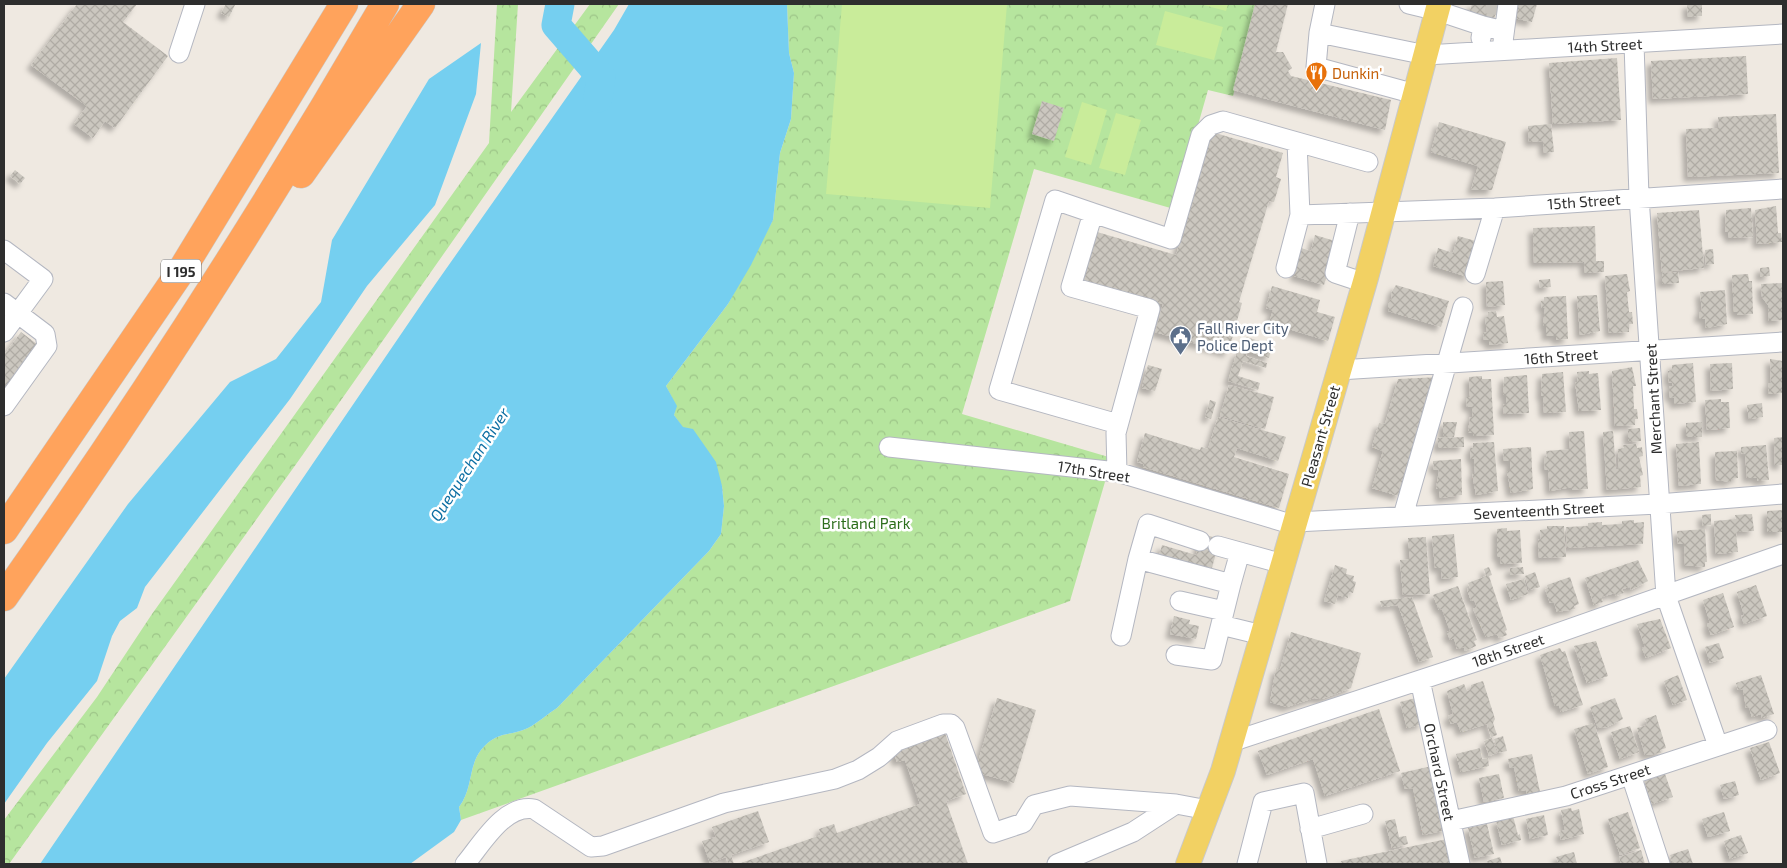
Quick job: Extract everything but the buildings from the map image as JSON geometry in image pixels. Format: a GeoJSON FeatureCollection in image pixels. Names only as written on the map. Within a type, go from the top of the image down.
{"type":"FeatureCollection","features":[{"type":"Feature","properties":{"kind":"highway","name":"I 195"},"geometry":{"type":"LineString","coordinates":[[4,530],[170,287],[243,173],[344,4]]}},
{"type":"Feature","properties":{"kind":"highway","name":"I 195"},"geometry":{"type":"LineString","coordinates":[[4,597],[109,443],[204,297],[298,150],[385,4]]}},
{"type":"Feature","properties":{"kind":"highway"},"geometry":{"type":"LineString","coordinates":[[204,297],[326,141],[421,4]]}},
{"type":"Feature","properties":{"kind":"main road","name":"Pleasant Street"},"geometry":{"type":"LineString","coordinates":[[1188,864],[1231,742],[1365,283],[1438,7]]}},
{"type":"Feature","properties":{"kind":"street"},"geometry":{"type":"LineString","coordinates":[[179,53],[195,4]]}},
{"type":"Feature","properties":{"kind":"street"},"geometry":{"type":"LineString","coordinates":[[1325,4],[1319,33],[1316,67],[1416,94]]}},
{"type":"Feature","properties":{"kind":"street"},"geometry":{"type":"LineString","coordinates":[[1409,4],[1438,7],[1483,26],[1504,31]]}},
{"type":"Feature","properties":{"kind":"street"},"geometry":{"type":"LineString","coordinates":[[1502,50],[1505,6]]}},
{"type":"Feature","properties":{"kind":"street"},"geometry":{"type":"LineString","coordinates":[[1479,52],[1483,26]]}},
{"type":"Feature","properties":{"kind":"street","name":"14th Street"},"geometry":{"type":"LineString","coordinates":[[1319,33],[1426,55],[1783,34]]}},
{"type":"Feature","properties":{"kind":"street","name":"Merchant Street"},"geometry":{"type":"LineString","coordinates":[[1634,43],[1639,197],[1651,350],[1658,504],[1666,596],[1718,746]]}},
{"type":"Feature","properties":{"kind":"street"},"geometry":{"type":"LineString","coordinates":[[1118,424],[999,390],[1055,200],[1171,239],[1202,135],[1211,125],[1224,121],[1368,162]]}},
{"type":"Feature","properties":{"kind":"street"},"geometry":{"type":"LineString","coordinates":[[1286,268],[1300,215],[1296,142]]}},
{"type":"Feature","properties":{"kind":"street","name":"15th Street"},"geometry":{"type":"LineString","coordinates":[[1300,215],[1494,208],[1639,197],[1783,190]]}},
{"type":"Feature","properties":{"kind":"street"},"geometry":{"type":"LineString","coordinates":[[1475,274],[1494,208]]}},
{"type":"Feature","properties":{"kind":"street"},"geometry":{"type":"LineString","coordinates":[[1350,212],[1335,273],[1365,283]]}},
{"type":"Feature","properties":{"kind":"street"},"geometry":{"type":"LineString","coordinates":[[1092,213],[1072,287],[1150,308],[1116,433],[1117,472]]}},
{"type":"Feature","properties":{"kind":"street"},"geometry":{"type":"LineString","coordinates":[[4,250],[43,279],[10,308],[4,332]]}},
{"type":"Feature","properties":{"kind":"street"},"geometry":{"type":"LineString","coordinates":[[1403,516],[1463,307]]}},
{"type":"Feature","properties":{"kind":"street"},"geometry":{"type":"LineString","coordinates":[[4,406],[46,346],[45,334],[10,308]]}},
{"type":"Feature","properties":{"kind":"street","name":"16th Street"},"geometry":{"type":"LineString","coordinates":[[1339,370],[1783,342]]}},
{"type":"Feature","properties":{"kind":"street","name":"17th Street"},"geometry":{"type":"LineString","coordinates":[[889,447],[1117,472],[1294,523]]}},
{"type":"Feature","properties":{"kind":"street","name":"Seventeenth Street"},"geometry":{"type":"LineString","coordinates":[[1294,523],[1658,504],[1783,494]]}},
{"type":"Feature","properties":{"kind":"street"},"geometry":{"type":"LineString","coordinates":[[1121,636],[1138,559],[1148,524],[1282,564]]}},
{"type":"Feature","properties":{"kind":"street"},"geometry":{"type":"LineString","coordinates":[[1176,655],[1212,660],[1240,552]]}},
{"type":"Feature","properties":{"kind":"street","name":"18th Street"},"geometry":{"type":"LineString","coordinates":[[1231,742],[1420,680],[1783,554]]}},
{"type":"Feature","properties":{"kind":"street"},"geometry":{"type":"LineString","coordinates":[[1138,559],[1231,584]]}},
{"type":"Feature","properties":{"kind":"street"},"geometry":{"type":"LineString","coordinates":[[1180,601],[1262,635]]}},
{"type":"Feature","properties":{"kind":"street","name":"Orchard Street"},"geometry":{"type":"LineString","coordinates":[[1420,680],[1460,864]]}},
{"type":"Feature","properties":{"kind":"street"},"geometry":{"type":"LineString","coordinates":[[465,864],[506,817],[523,807],[534,808],[591,848],[603,846],[724,803],[843,776],[858,770],[879,757],[897,742],[943,724],[951,724],[954,728],[994,833],[1023,823],[1034,806],[1070,796],[1176,804],[1208,810]]}},
{"type":"Feature","properties":{"kind":"street","name":"Cross Street"},"geometry":{"type":"LineString","coordinates":[[1451,821],[1566,796],[1767,730]]}},
{"type":"Feature","properties":{"kind":"street"},"geometry":{"type":"LineString","coordinates":[[1631,775],[1660,864]]}},
{"type":"Feature","properties":{"kind":"street"},"geometry":{"type":"LineString","coordinates":[[1247,864],[1264,802],[1304,793],[1317,864]]}},
{"type":"Feature","properties":{"kind":"street"},"geometry":{"type":"LineString","coordinates":[[1057,864],[1133,832],[1176,804]]}},
{"type":"Feature","properties":{"kind":"street"},"geometry":{"type":"LineString","coordinates":[[1310,828],[1363,814]]}},
{"type":"Feature","properties":{"kind":"green space"},"geometry":{"type":"Polygon","coordinates":[[[497,4],[518,4],[511,112],[590,4],[619,4],[299,460],[9,864],[4,864],[4,820],[97,697],[152,614],[489,143],[497,4]]]}},
{"type":"Feature","properties":{"kind":"green space","name":"Britland Park"},"geometry":{"type":"Polygon","coordinates":[[[787,4],[1256,4],[1233,96],[1208,90],[1174,209],[1034,169],[962,414],[1112,458],[1070,601],[461,820],[459,807],[467,793],[474,764],[481,750],[492,739],[528,728],[557,708],[709,551],[721,534],[724,506],[722,486],[674,415],[676,406],[666,386],[728,304],[773,220],[780,153],[791,119],[794,73],[789,53],[787,4]]]}},
{"type":"Feature","properties":{"kind":"green space"},"geometry":{"type":"Polygon","coordinates":[[[842,4],[1007,4],[990,208],[826,194],[842,4]]]}},
{"type":"Feature","properties":{"kind":"green space"},"geometry":{"type":"Polygon","coordinates":[[[1200,4],[1228,4],[1226,11],[1200,4]]]}},
{"type":"Feature","properties":{"kind":"green space"},"geometry":{"type":"Polygon","coordinates":[[[1165,11],[1223,27],[1214,60],[1156,45],[1165,11]]]}},
{"type":"Feature","properties":{"kind":"green space"},"geometry":{"type":"Polygon","coordinates":[[[1082,102],[1107,110],[1091,165],[1065,157],[1082,102]]]}},
{"type":"Feature","properties":{"kind":"green space"},"geometry":{"type":"Polygon","coordinates":[[[1116,113],[1141,120],[1125,175],[1099,168],[1116,113]]]}},
{"type":"Feature","properties":{"kind":"water"},"geometry":{"type":"Polygon","coordinates":[[[629,4],[787,4],[789,53],[794,73],[791,119],[780,153],[773,220],[751,265],[728,304],[666,386],[677,406],[674,415],[683,427],[693,429],[716,462],[722,486],[724,506],[721,534],[709,551],[557,708],[528,728],[492,739],[481,750],[474,764],[467,793],[459,807],[461,820],[454,832],[410,864],[40,864],[427,296],[614,30],[629,4]]]}},
{"type":"Feature","properties":{"kind":"water"},"geometry":{"type":"Polygon","coordinates":[[[481,43],[476,94],[435,205],[367,286],[290,399],[145,587],[137,608],[120,621],[112,636],[97,681],[47,743],[4,804],[4,679],[128,504],[230,382],[276,359],[321,302],[332,240],[429,79],[481,43]]]}},
{"type":"Feature","properties":{"kind":"waterway","name":"Quequechan River"},"geometry":{"type":"LineString","coordinates":[[560,4],[556,25],[601,77],[598,98]]}},
{"type":"Feature","properties":{"kind":"tunnel"},"geometry":{"type":"LineString","coordinates":[[1486,4],[1498,6]]}},
{"type":"Feature","properties":{"kind":"place","name":"Dunkin'"},"geometry":{"type":"Point","coordinates":[1316,92]}},
{"type":"Feature","properties":{"kind":"place","name":"Fall River City Police Dept"},"geometry":{"type":"Point","coordinates":[1181,356]}}]}
